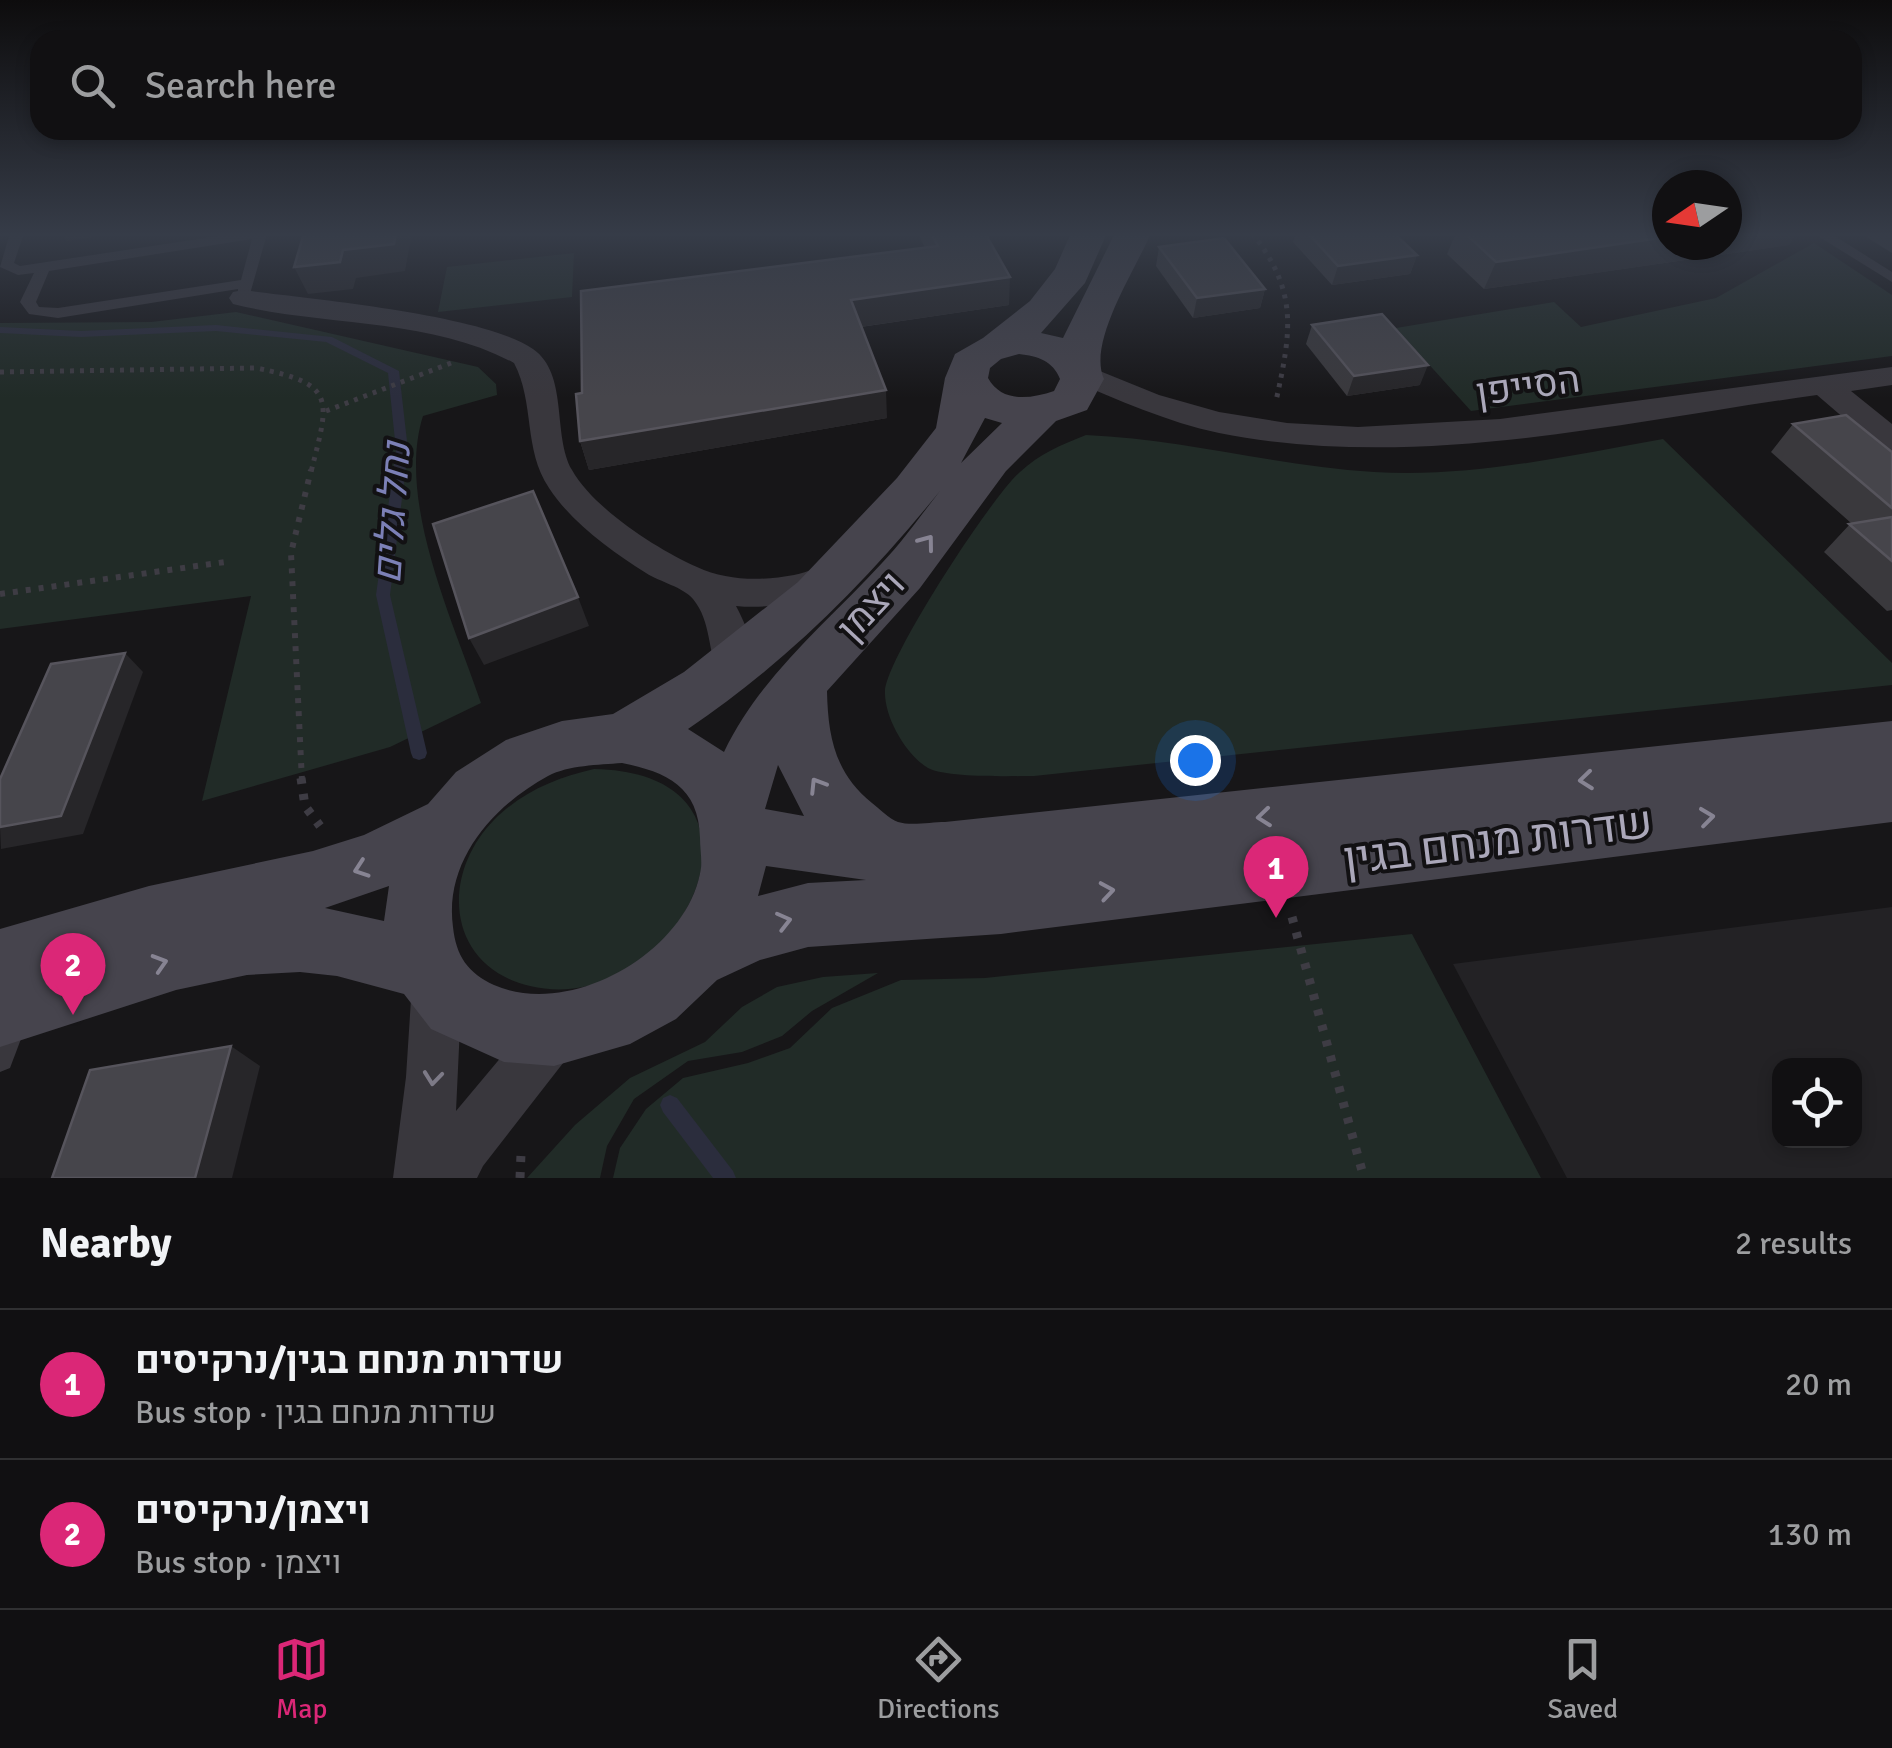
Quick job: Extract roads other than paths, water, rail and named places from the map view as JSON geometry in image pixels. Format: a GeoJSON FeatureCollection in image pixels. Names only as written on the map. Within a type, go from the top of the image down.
{"type":"FeatureCollection","features":[{"type":"Feature","properties":{"kind":"street"},"geometry":{"type":"LineString","coordinates":[[1064,288],[1000,344],[972,359],[966,382],[985,404],[1010,412],[1046,411],[1071,400],[1080,390],[1080,350],[1104,288]]}},
{"type":"Feature","properties":{"kind":"street"},"geometry":{"type":"LineString","coordinates":[[245,291],[467,334],[518,353],[535,371],[545,441],[554,469],[572,494],[641,554],[706,589],[778,594],[834,576]]}},
{"type":"Feature","properties":{"kind":"street"},"geometry":{"type":"LineString","coordinates":[[1000,344],[1038,343],[1056,349],[1079,370]]}},
{"type":"Feature","properties":{"kind":"street","name":"הסייפן"},"geometry":{"type":"LineString","coordinates":[[1079,370],[1123,395],[1174,412],[1269,431],[1407,440],[1516,430],[1892,376]]}},
{"type":"Feature","properties":{"kind":"street","name":"ויצמן"},"geometry":{"type":"LineString","coordinates":[[622,738],[696,696],[734,666],[834,576],[892,516],[947,449],[958,429],[966,382]]}},
{"type":"Feature","properties":{"kind":"street"},"geometry":{"type":"LineString","coordinates":[[1824,385],[1892,442]]}},
{"type":"Feature","properties":{"kind":"street","name":"הסייפן"},"geometry":{"type":"LineString","coordinates":[[1046,411],[1174,412]]}},
{"type":"Feature","properties":{"kind":"street","name":"ויצמן"},"geometry":{"type":"LineString","coordinates":[[733,823],[748,764],[770,722],[798,686],[902,574],[990,460],[1046,411]]}},
{"type":"Feature","properties":{"kind":"street"},"geometry":{"type":"LineString","coordinates":[[706,589],[722,609],[732,636],[734,666]]}},
{"type":"Feature","properties":{"kind":"street"},"geometry":{"type":"LineString","coordinates":[[798,686],[801,752],[813,783],[856,830],[887,852]]}},
{"type":"Feature","properties":{"kind":"street"},"geometry":{"type":"LineString","coordinates":[[5,1009],[184,956],[282,939],[330,942],[431,974],[454,1003],[500,1026],[556,1030],[615,1015],[668,983],[708,940],[732,890],[738,843],[728,802],[702,768],[666,747],[622,738],[574,742],[527,758],[483,786],[447,825],[422,871],[415,919],[431,974],[434,1077],[421,1178]]}},
{"type":"Feature","properties":{"kind":"street","name":"שדרות מנחם בגין"},"geometry":{"type":"LineString","coordinates":[[733,823],[758,837],[887,852],[994,847],[1892,746]]}},
{"type":"Feature","properties":{"kind":"street","name":"שדרות מנחם בגין"},"geometry":{"type":"LineString","coordinates":[[693,956],[752,930],[808,915],[1021,901],[1892,795]]}},
{"type":"Feature","properties":{"kind":"street"},"geometry":{"type":"LineString","coordinates":[[5,1009],[166,914],[306,886],[353,872],[388,859],[447,825]]}},
{"type":"Feature","properties":{"kind":"street"},"geometry":{"type":"LineString","coordinates":[[448,1178],[463,1146],[556,1030]]}},
{"type":"Feature","properties":{"kind":"lane"},"geometry":{"type":"LineString","coordinates":[[34,288],[28,302],[34,311],[58,313],[246,288]]}},
{"type":"Feature","properties":{"kind":"waterway","name":"נחל גלים"},"geometry":{"type":"LineString","coordinates":[[0,330],[81,334],[216,328],[328,339],[393,371],[402,450],[383,595],[419,753]]}},
{"type":"Feature","properties":{"kind":"waterway","name":"נחל גלים"},"geometry":{"type":"LineString","coordinates":[[670,1105],[726,1178]]}},
{"type":"Feature","properties":{"kind":"place","name":"שדרות מנחם בגין/נרקיסים"},"geometry":{"type":"Point","coordinates":[1276,918]}},
{"type":"Feature","properties":{"kind":"place","name":"ויצמן/נרקיסים"},"geometry":{"type":"Point","coordinates":[73,1015]}}]}
